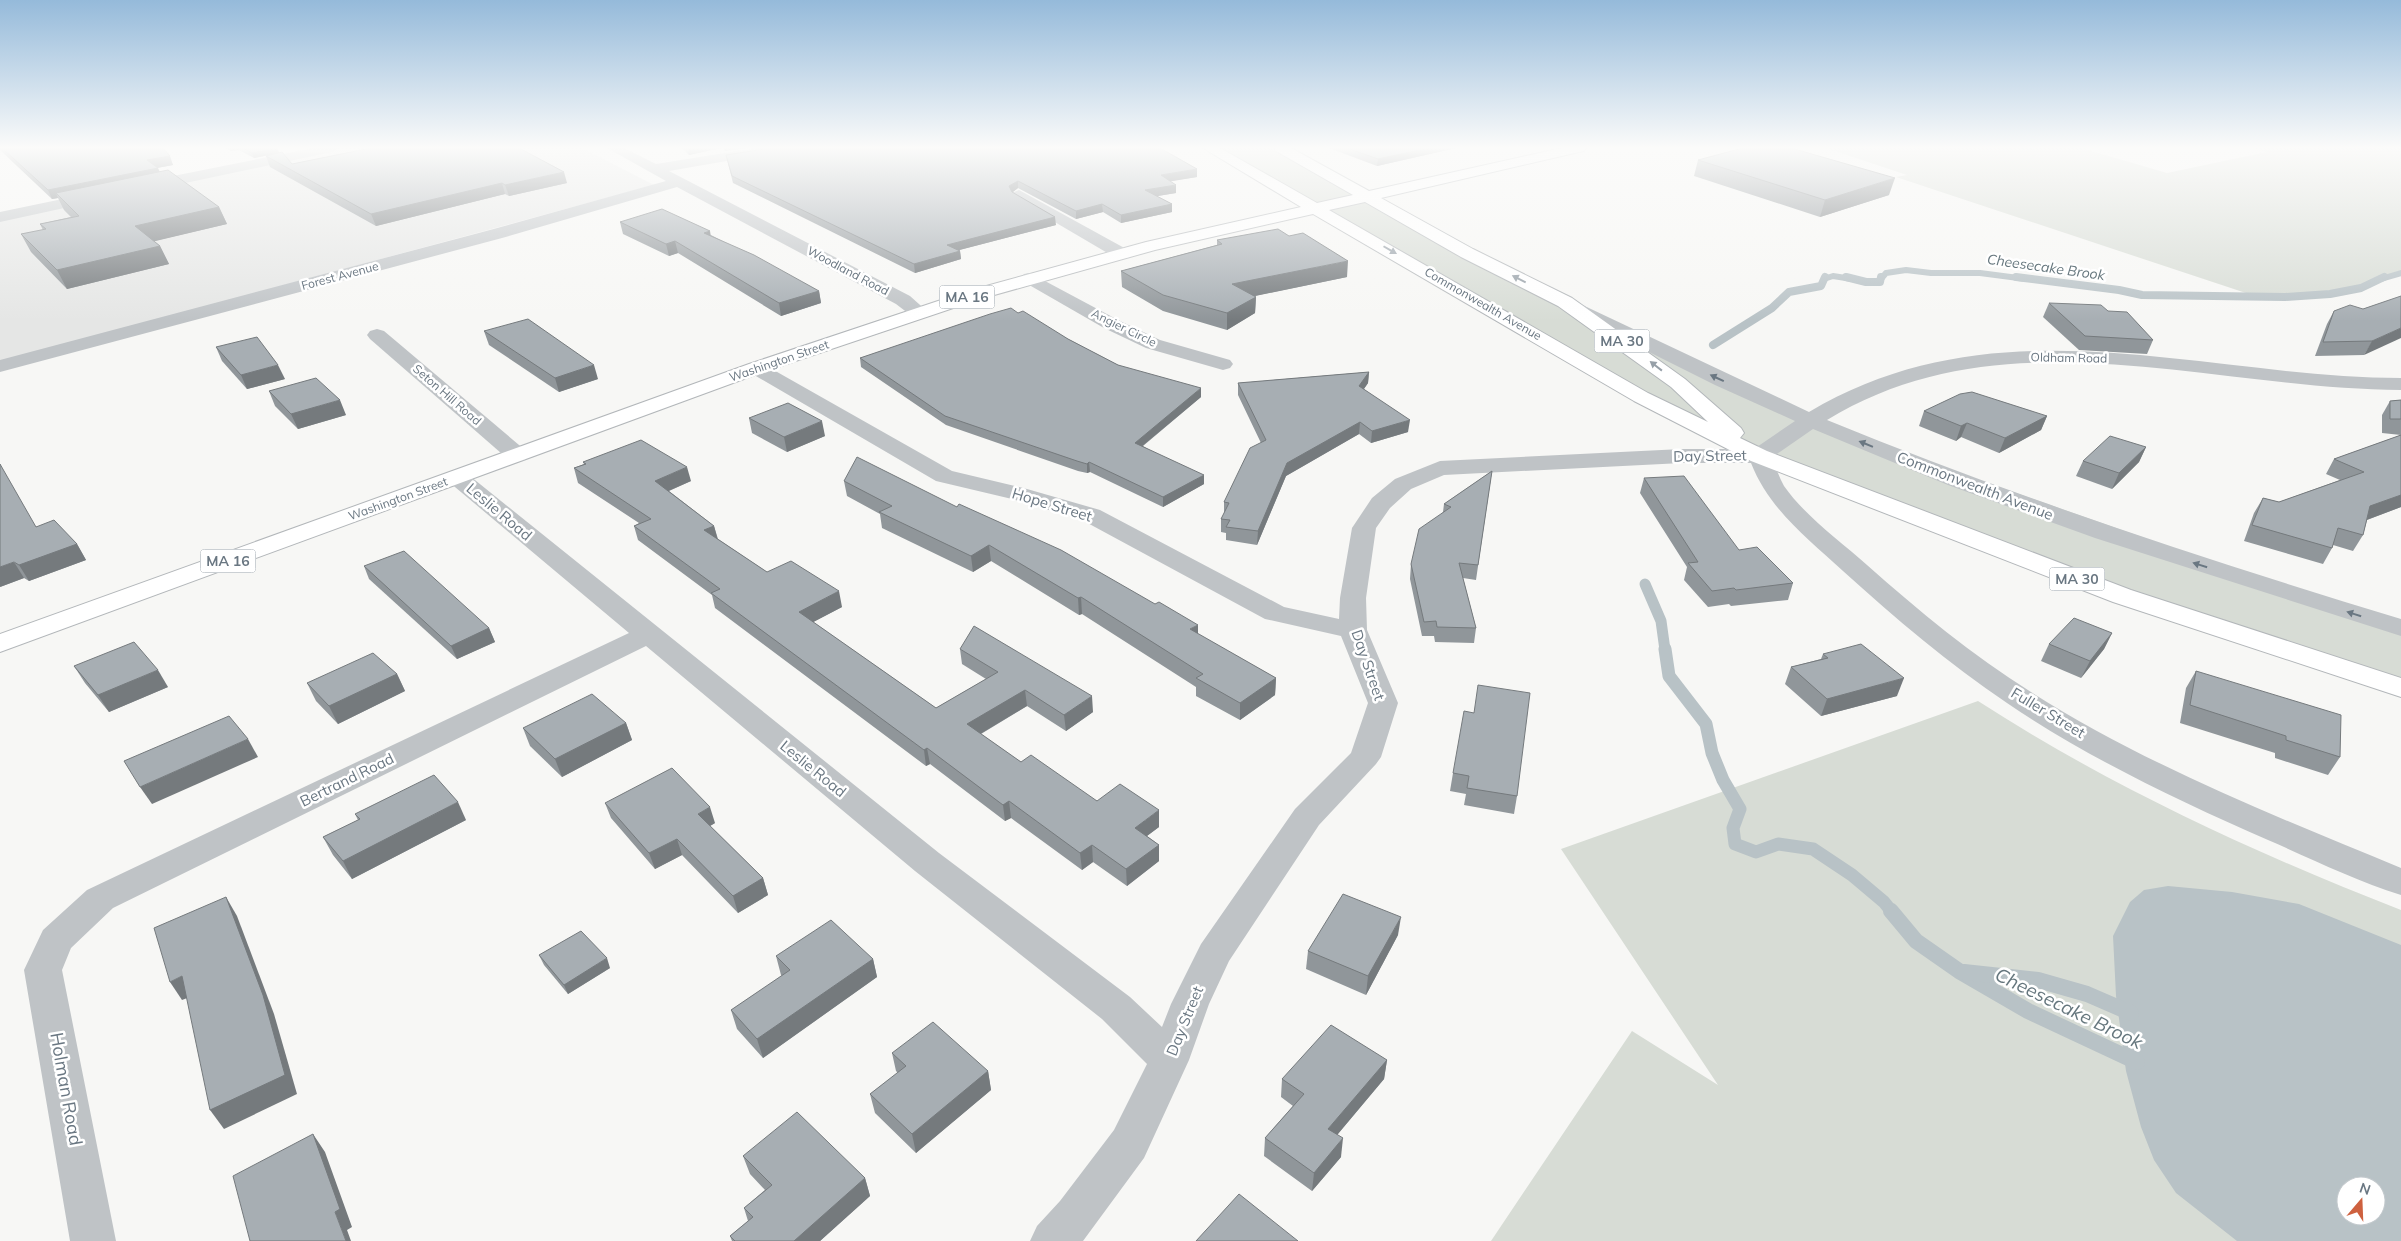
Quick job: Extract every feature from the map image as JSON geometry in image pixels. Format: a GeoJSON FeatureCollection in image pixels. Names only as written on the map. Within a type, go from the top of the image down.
{"type":"FeatureCollection","features":[{"type":"Feature","properties":{"kind":"main road","name":"Commonwealth Avenue"},"geometry":{"type":"LineString","coordinates":[[1313,206],[1641,397],[1759,456],[2122,596],[2401,688]]}},
{"type":"Feature","properties":{"kind":"main road","name":"Washington Street"},"geometry":{"type":"LineString","coordinates":[[0,644],[756,368],[920,312],[1030,278],[1122,254],[1326,206]]}},
{"type":"Feature","properties":{"kind":"main road","name":"Commonwealth Avenue"},"geometry":{"type":"LineString","coordinates":[[1386,206],[1467,253],[1565,302],[1678,383],[1759,456]]}},
{"type":"Feature","properties":{"kind":"street"},"geometry":{"type":"LineString","coordinates":[[0,217],[52,206]]}},
{"type":"Feature","properties":{"kind":"street","name":"Forest Avenue"},"geometry":{"type":"LineString","coordinates":[[0,366],[594,206]]}},
{"type":"Feature","properties":{"kind":"street","name":"Woodland Road"},"geometry":{"type":"LineString","coordinates":[[724,206],[903,300],[920,312]]}},
{"type":"Feature","properties":{"kind":"street"},"geometry":{"type":"LineString","coordinates":[[1038,206],[1122,254]]}},
{"type":"Feature","properties":{"kind":"street","name":"Angier Circle"},"geometry":{"type":"LineString","coordinates":[[1030,278],[1111,324],[1153,344],[1223,364]]}},
{"type":"Feature","properties":{"kind":"street","name":"Commonwealth Avenue"},"geometry":{"type":"LineString","coordinates":[[1565,302],[1714,377],[1811,421],[1996,495],[2096,530],[2401,628]]}},
{"type":"Feature","properties":{"kind":"street","name":"Seton Hill Road"},"geometry":{"type":"LineString","coordinates":[[377,334],[517,455]]}},
{"type":"Feature","properties":{"kind":"street","name":"Oldham Road"},"geometry":{"type":"LineString","coordinates":[[1759,456],[1811,421],[1850,398],[1888,383],[1959,365],[2003,357],[2116,358],[2185,364],[2327,382],[2401,384]]}},
{"type":"Feature","properties":{"kind":"street","name":"Hope Street"},"geometry":{"type":"LineString","coordinates":[[756,368],[906,456],[944,476],[1019,494],[1091,515],[1276,613],[1353,630]]}},
{"type":"Feature","properties":{"kind":"street","name":"Day Street"},"geometry":{"type":"LineString","coordinates":[[1052,1241],[1076,1216],[1129,1144],[1169,1060],[1190,1004],[1214,954],[1307,817],[1365,757],[1383,703],[1353,630],[1353,598],[1364,528],[1380,502],[1403,484],[1440,468],[1682,456],[1759,456]]}},
{"type":"Feature","properties":{"kind":"street","name":"Fuller Street"},"geometry":{"type":"LineString","coordinates":[[1759,456],[1774,488],[1800,516],[1895,606],[1956,654],[2045,714],[2145,768],[2266,827],[2401,882]]}},
{"type":"Feature","properties":{"kind":"street","name":"Leslie Road"},"geometry":{"type":"LineString","coordinates":[[457,477],[927,862],[1116,1008],[1169,1060]]}},
{"type":"Feature","properties":{"kind":"street","name":"Bertrand Road"},"geometry":{"type":"LineString","coordinates":[[56,940],[100,900],[647,634]]}},
{"type":"Feature","properties":{"kind":"street","name":"Holman Road"},"geometry":{"type":"LineString","coordinates":[[56,940],[43,970],[93,1241]]}},
{"type":"Feature","properties":{"kind":"shaded area"},"geometry":{"type":"Polygon","coordinates":[[[71,206],[577,206],[0,362],[0,221],[71,206]]]}},
{"type":"Feature","properties":{"kind":"shaded area"},"geometry":{"type":"Polygon","coordinates":[[[1313,206],[1388,206],[1565,302],[1811,421],[2401,628],[2401,688],[1759,456],[1313,206]]]}},
{"type":"Feature","properties":{"kind":"shaded area"},"geometry":{"type":"Polygon","coordinates":[[[1983,206],[2401,206],[2401,272],[2354,289],[2261,298],[1983,206]]]}},
{"type":"Feature","properties":{"kind":"shaded area"},"geometry":{"type":"Polygon","coordinates":[[[1978,701],[2028,732],[2132,790],[2238,841],[2401,910],[2401,1241],[1491,1241],[1632,1031],[1718,1085],[1561,849],[1978,701]]]}},
{"type":"Feature","properties":{"kind":"shaded area"},"geometry":{"type":"Polygon","coordinates":[[[2168,886],[2232,892],[2299,904],[2401,945],[2401,1241],[2237,1241],[2176,1193],[2154,1160],[2141,1127],[2126,1071],[2116,996],[2113,936],[2130,902],[2144,890],[2168,886]]]}},
{"type":"Feature","properties":{"kind":"building"},"geometry":{"type":"Polygon","coordinates":[[[69,206],[219,207],[135,226],[160,246],[57,270],[21,234],[46,229],[40,224],[79,216],[69,206]]]}},
{"type":"Feature","properties":{"kind":"building"},"geometry":{"type":"Polygon","coordinates":[[[356,206],[405,206],[371,214],[356,206]]]}},
{"type":"Feature","properties":{"kind":"building"},"geometry":{"type":"Polygon","coordinates":[[[794,206],[1036,206],[1055,217],[947,245],[960,251],[914,264],[794,206]]]}},
{"type":"Feature","properties":{"kind":"building"},"geometry":{"type":"Polygon","coordinates":[[[1066,206],[1095,206],[1076,211],[1066,206]]]}},
{"type":"Feature","properties":{"kind":"building"},"geometry":{"type":"Polygon","coordinates":[[[1105,206],[1163,206],[1121,215],[1105,206]]]}},
{"type":"Feature","properties":{"kind":"building"},"geometry":{"type":"Polygon","coordinates":[[[662,209],[710,231],[704,233],[754,255],[819,291],[779,303],[675,241],[666,244],[620,222],[662,209]]]}},
{"type":"Feature","properties":{"kind":"building"},"geometry":{"type":"Polygon","coordinates":[[[1278,229],[1289,236],[1303,233],[1348,261],[1232,284],[1256,297],[1227,313],[1163,295],[1121,271],[1222,244],[1217,240],[1278,229]]]}},
{"type":"Feature","properties":{"kind":"building"},"geometry":{"type":"Polygon","coordinates":[[[2401,296],[2401,328],[2372,341],[2323,342],[2334,311],[2350,305],[2363,309],[2401,296]]]}},
{"type":"Feature","properties":{"kind":"building"},"geometry":{"type":"Polygon","coordinates":[[[2049,303],[2101,305],[2108,311],[2127,312],[2153,340],[2085,336],[2049,303]]]}},
{"type":"Feature","properties":{"kind":"building"},"geometry":{"type":"Polygon","coordinates":[[[1011,308],[1018,313],[1023,311],[1068,339],[1118,365],[1201,388],[1135,443],[1204,475],[1163,497],[1089,462],[1087,464],[1077,461],[945,416],[860,358],[1011,308]]]}},
{"type":"Feature","properties":{"kind":"building"},"geometry":{"type":"Polygon","coordinates":[[[528,319],[594,365],[555,378],[484,331],[528,319]]]}},
{"type":"Feature","properties":{"kind":"building"},"geometry":{"type":"Polygon","coordinates":[[[257,337],[278,365],[241,375],[216,347],[257,337]]]}},
{"type":"Feature","properties":{"kind":"building"},"geometry":{"type":"Polygon","coordinates":[[[1369,372],[1359,386],[1410,420],[1372,431],[1360,422],[1287,463],[1258,531],[1226,527],[1230,520],[1221,519],[1229,503],[1224,502],[1250,448],[1266,440],[1238,383],[1369,372]]]}},
{"type":"Feature","properties":{"kind":"building"},"geometry":{"type":"Polygon","coordinates":[[[316,378],[340,400],[291,414],[269,391],[316,378]]]}},
{"type":"Feature","properties":{"kind":"building"},"geometry":{"type":"Polygon","coordinates":[[[1972,392],[2047,416],[2005,438],[1967,423],[1961,426],[1924,411],[1960,394],[1972,392]]]}},
{"type":"Feature","properties":{"kind":"building"},"geometry":{"type":"Polygon","coordinates":[[[2401,400],[2401,419],[2390,419],[2390,401],[2401,400]]]}},
{"type":"Feature","properties":{"kind":"building"},"geometry":{"type":"Polygon","coordinates":[[[788,403],[822,421],[784,437],[749,418],[788,403]]]}},
{"type":"Feature","properties":{"kind":"building"},"geometry":{"type":"Polygon","coordinates":[[[2401,435],[2401,495],[2370,506],[2363,535],[2338,528],[2332,548],[2252,525],[2263,498],[2279,502],[2364,472],[2334,459],[2401,435]]]}},
{"type":"Feature","properties":{"kind":"building"},"geometry":{"type":"Polygon","coordinates":[[[2110,436],[2146,447],[2119,473],[2083,461],[2110,436]]]}},
{"type":"Feature","properties":{"kind":"building"},"geometry":{"type":"Polygon","coordinates":[[[641,440],[687,467],[655,481],[714,526],[704,530],[767,572],[791,561],[839,591],[799,612],[936,708],[998,672],[960,649],[974,626],[1092,696],[1064,715],[1025,690],[967,724],[1021,762],[1031,755],[1097,801],[1120,784],[1159,810],[1135,828],[1159,845],[1126,869],[1092,845],[1080,853],[1009,801],[1003,805],[927,748],[924,750],[711,593],[720,589],[634,526],[651,519],[574,468],[586,464],[583,462],[641,440]]]}},
{"type":"Feature","properties":{"kind":"building"},"geometry":{"type":"Polygon","coordinates":[[[857,457],[957,507],[959,504],[1061,550],[1155,604],[1159,602],[1198,625],[1190,629],[1276,678],[1240,703],[1196,678],[1203,674],[1081,597],[1078,598],[989,545],[971,556],[879,512],[892,506],[844,481],[857,457]]]}},
{"type":"Feature","properties":{"kind":"building"},"geometry":{"type":"Polygon","coordinates":[[[0,464],[36,527],[54,520],[77,544],[19,565],[14,562],[0,567],[0,464]]]}},
{"type":"Feature","properties":{"kind":"building"},"geometry":{"type":"Polygon","coordinates":[[[1492,471],[1478,565],[1459,563],[1476,628],[1437,627],[1436,621],[1424,622],[1411,564],[1419,529],[1451,507],[1444,504],[1492,471]]]}},
{"type":"Feature","properties":{"kind":"building"},"geometry":{"type":"Polygon","coordinates":[[[1684,476],[1739,550],[1757,547],[1793,583],[1712,591],[1688,563],[1698,562],[1644,478],[1684,476]]]}},
{"type":"Feature","properties":{"kind":"building"},"geometry":{"type":"Polygon","coordinates":[[[404,551],[489,628],[451,646],[364,566],[404,551]]]}},
{"type":"Feature","properties":{"kind":"building"},"geometry":{"type":"Polygon","coordinates":[[[2074,618],[2112,633],[2090,661],[2049,644],[2074,618]]]}},
{"type":"Feature","properties":{"kind":"building"},"geometry":{"type":"Polygon","coordinates":[[[134,642],[158,670],[98,695],[74,666],[134,642]]]}},
{"type":"Feature","properties":{"kind":"building"},"geometry":{"type":"Polygon","coordinates":[[[1861,644],[1904,678],[1827,699],[1791,667],[1828,658],[1823,654],[1861,644]]]}},
{"type":"Feature","properties":{"kind":"building"},"geometry":{"type":"Polygon","coordinates":[[[373,653],[397,674],[329,706],[307,683],[373,653]]]}},
{"type":"Feature","properties":{"kind":"building"},"geometry":{"type":"Polygon","coordinates":[[[2196,671],[2341,715],[2340,757],[2286,740],[2286,736],[2190,705],[2196,671]]]}},
{"type":"Feature","properties":{"kind":"building"},"geometry":{"type":"Polygon","coordinates":[[[1478,685],[1530,693],[1517,796],[1467,788],[1469,776],[1453,773],[1464,711],[1474,713],[1478,685]]]}},
{"type":"Feature","properties":{"kind":"building"},"geometry":{"type":"Polygon","coordinates":[[[592,694],[626,723],[555,759],[523,728],[592,694]]]}},
{"type":"Feature","properties":{"kind":"building"},"geometry":{"type":"Polygon","coordinates":[[[229,716],[248,739],[140,787],[124,761],[229,716]]]}},
{"type":"Feature","properties":{"kind":"building"},"geometry":{"type":"Polygon","coordinates":[[[672,768],[710,807],[698,814],[763,878],[733,896],[677,839],[649,853],[605,803],[672,768]]]}},
{"type":"Feature","properties":{"kind":"building"},"geometry":{"type":"Polygon","coordinates":[[[434,775],[458,802],[343,861],[323,837],[360,819],[355,814],[434,775]]]}},
{"type":"Feature","properties":{"kind":"building"},"geometry":{"type":"Polygon","coordinates":[[[1343,894],[1401,917],[1368,976],[1308,951],[1343,894]]]}},
{"type":"Feature","properties":{"kind":"building"},"geometry":{"type":"Polygon","coordinates":[[[226,897],[263,995],[285,1075],[210,1110],[182,976],[170,982],[154,928],[226,897]]]}},
{"type":"Feature","properties":{"kind":"building"},"geometry":{"type":"Polygon","coordinates":[[[831,920],[873,959],[757,1039],[731,1010],[790,970],[776,956],[831,920]]]}},
{"type":"Feature","properties":{"kind":"building"},"geometry":{"type":"Polygon","coordinates":[[[581,931],[607,958],[564,985],[539,955],[581,931]]]}},
{"type":"Feature","properties":{"kind":"building"},"geometry":{"type":"Polygon","coordinates":[[[933,1022],[988,1071],[912,1134],[870,1094],[906,1066],[892,1053],[933,1022]]]}},
{"type":"Feature","properties":{"kind":"building"},"geometry":{"type":"Polygon","coordinates":[[[1331,1025],[1387,1060],[1328,1129],[1343,1138],[1314,1173],[1265,1138],[1304,1094],[1282,1079],[1331,1025]]]}},
{"type":"Feature","properties":{"kind":"building"},"geometry":{"type":"Polygon","coordinates":[[[797,1112],[865,1178],[794,1241],[735,1241],[730,1236],[753,1217],[744,1208],[772,1185],[743,1156],[797,1112]]]}},
{"type":"Feature","properties":{"kind":"building"},"geometry":{"type":"Polygon","coordinates":[[[313,1134],[340,1209],[335,1212],[346,1241],[250,1241],[233,1176],[313,1134]]]}},
{"type":"Feature","properties":{"kind":"building"},"geometry":{"type":"Polygon","coordinates":[[[1239,1194],[1298,1241],[1196,1241],[1239,1194]]]}},
{"type":"Feature","properties":{"kind":"waterway","name":"Cheesecake Brook"},"geometry":{"type":"LineString","coordinates":[[1881,279],[1886,273],[1906,270],[1931,273],[1980,273],[2026,279]]}},
{"type":"Feature","properties":{"kind":"waterway","name":"Cheesecake Brook"},"geometry":{"type":"LineString","coordinates":[[2381,279],[2401,273]]}},
{"type":"Feature","properties":{"kind":"waterway","name":"Cheesecake Brook"},"geometry":{"type":"LineString","coordinates":[[1824,279],[1833,276],[1852,279]]}},
{"type":"Feature","properties":{"kind":"waterway","name":"Cheesecake Brook"},"geometry":{"type":"LineString","coordinates":[[1846,277],[1866,282],[1880,282],[1881,277]]}},
{"type":"Feature","properties":{"kind":"waterway","name":"Cheesecake Brook"},"geometry":{"type":"LineString","coordinates":[[2016,277],[2119,290],[2142,295],[2285,297],[2330,294],[2361,288],[2384,277]]}},
{"type":"Feature","properties":{"kind":"waterway","name":"Cheesecake Brook"},"geometry":{"type":"LineString","coordinates":[[1713,345],[1772,308],[1789,292],[1821,286],[1824,279]]}},
{"type":"Feature","properties":{"kind":"waterway","name":"Cheesecake Brook"},"geometry":{"type":"LineString","coordinates":[[1645,584],[1661,621],[1665,650]]}},
{"type":"Feature","properties":{"kind":"waterway","name":"Cheesecake Brook"},"geometry":{"type":"LineString","coordinates":[[1665,649],[1669,676],[1706,724],[1712,753],[1723,780],[1740,809],[1733,828],[1735,844],[1756,852],[1778,844],[1813,849],[1852,875],[1884,902],[1892,912]]}},
{"type":"Feature","properties":{"kind":"waterway","name":"Cheesecake Brook"},"geometry":{"type":"LineString","coordinates":[[1891,911],[1916,941],[1959,971],[2028,1011],[2137,1062]]}},
{"type":"Feature","properties":{"kind":"waterway"},"geometry":{"type":"LineString","coordinates":[[1964,972],[2038,980],[2087,994],[2131,1013]]}}]}
